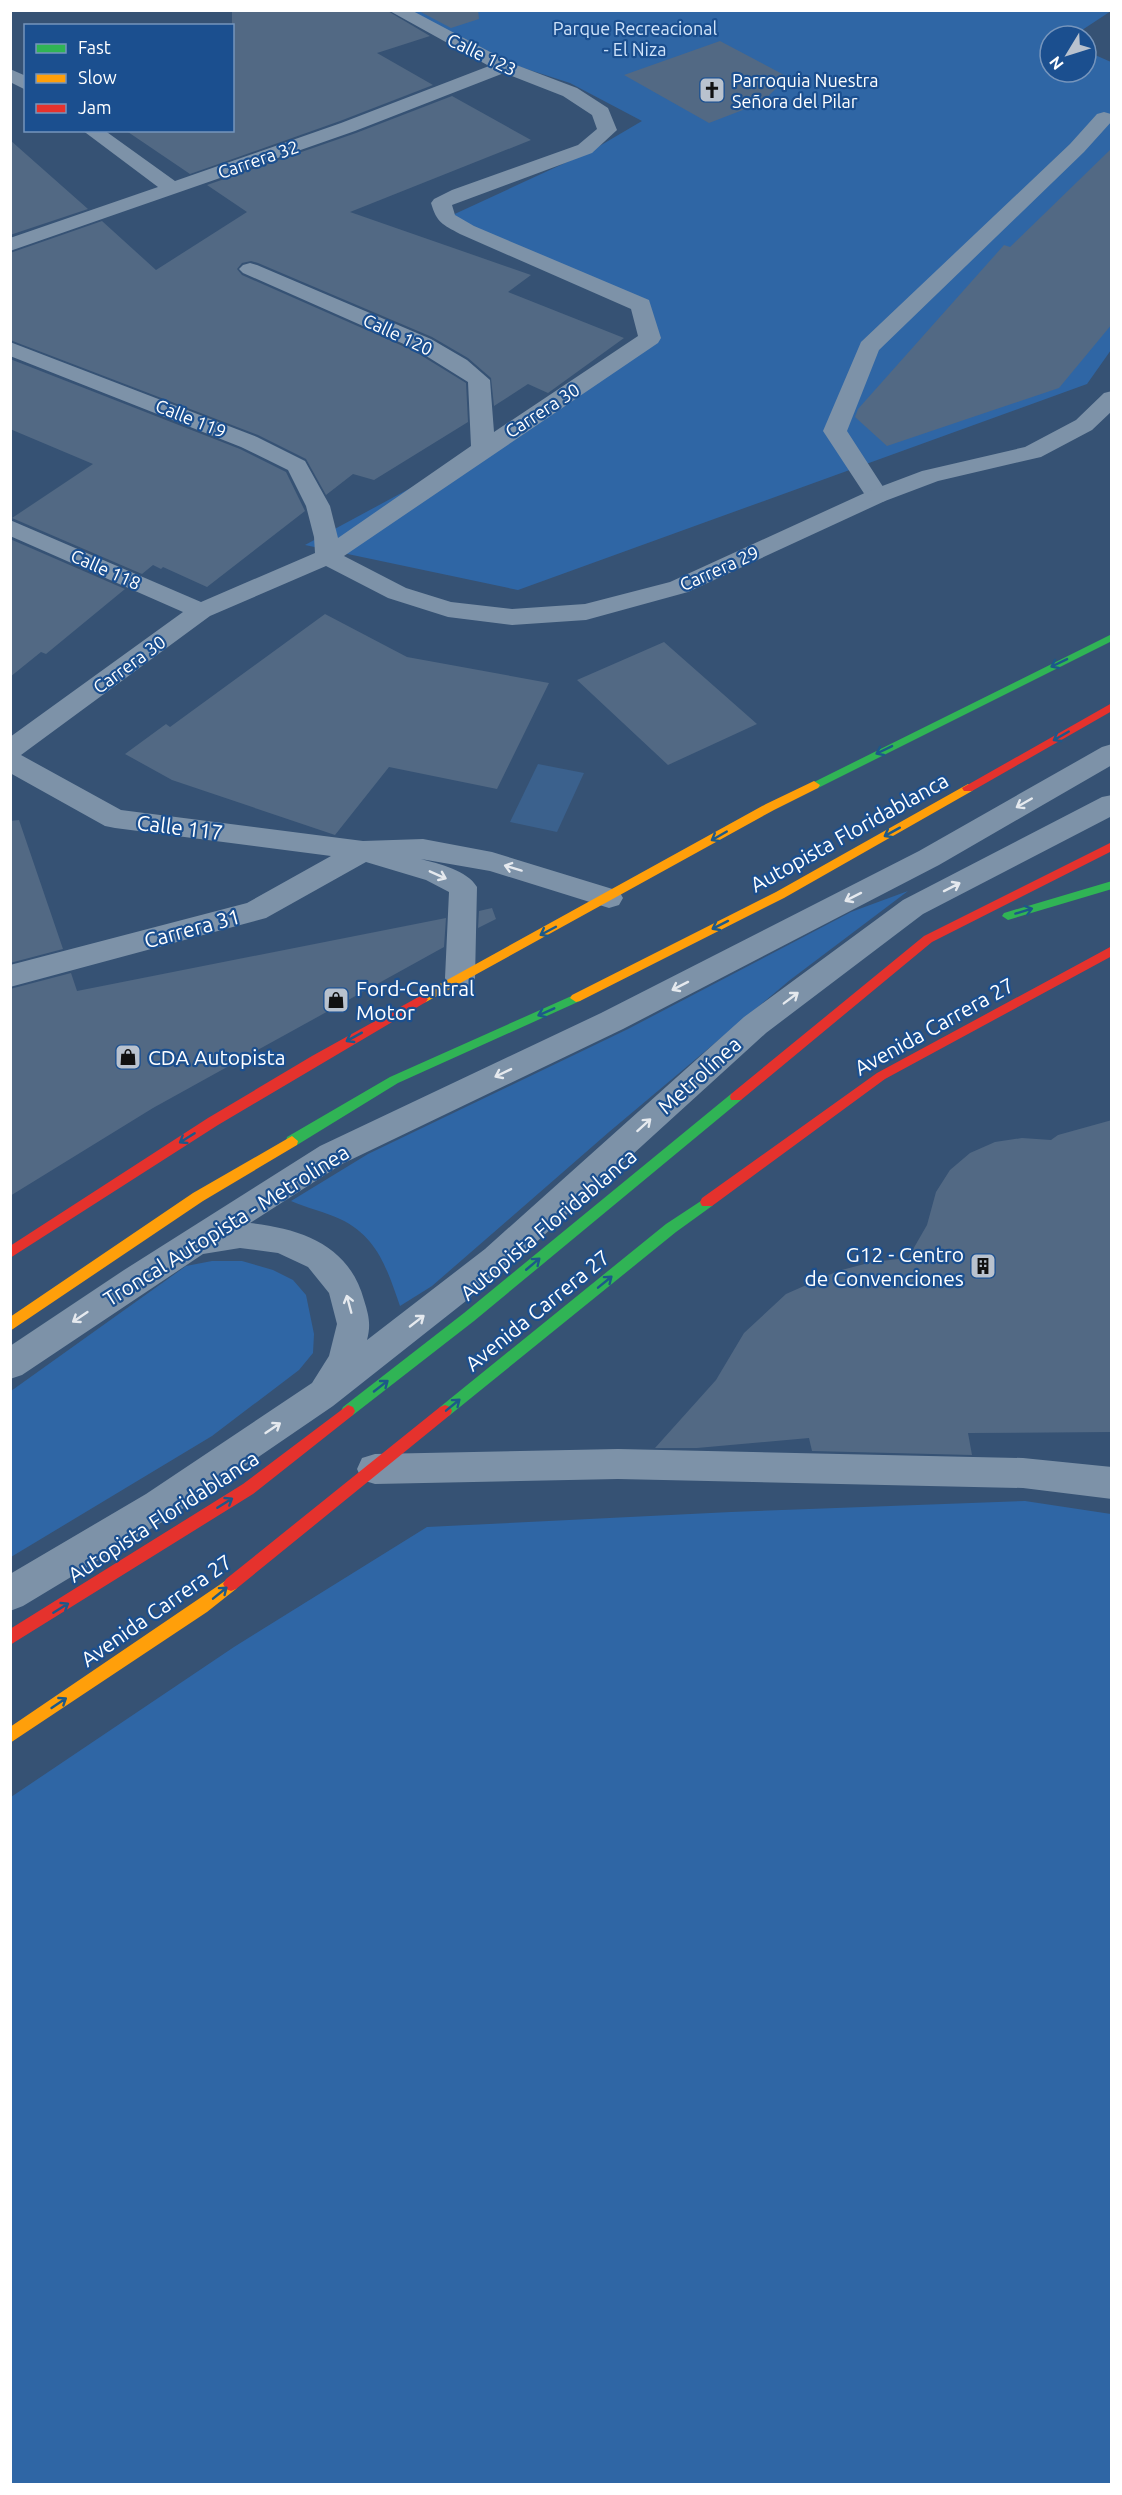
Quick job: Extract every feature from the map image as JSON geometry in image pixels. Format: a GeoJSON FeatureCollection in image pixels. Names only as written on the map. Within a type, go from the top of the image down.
{"type":"FeatureCollection","features":[{"type":"Feature","properties":{"kind":"highway"},"geometry":{"type":"LineString","coordinates":[[10,1253],[80,1205],[287,1076],[460,978],[609,898],[770,807],[1112,638]]}},
{"type":"Feature","properties":{"kind":"highway","name":"Autopista Floridablanca"},"geometry":{"type":"LineString","coordinates":[[10,1325],[198,1197],[394,1080],[594,990],[770,900],[1112,706]]}},
{"type":"Feature","properties":{"kind":"highway","name":"Autopista Floridablanca"},"geometry":{"type":"LineString","coordinates":[[10,1638],[248,1489],[469,1317],[928,939],[1112,846]]}},
{"type":"Feature","properties":{"kind":"highway"},"geometry":{"type":"LineString","coordinates":[[928,939],[1112,885]]}},
{"type":"Feature","properties":{"kind":"highway","name":"Avenida Carrera 27"},"geometry":{"type":"LineString","coordinates":[[10,1736],[202,1607],[671,1228],[881,1076],[1112,950]]}},
{"type":"Feature","properties":{"kind":"street","name":"Calle 123"},"geometry":{"type":"LineString","coordinates":[[398,10],[504,67],[570,92]]}},
{"type":"Feature","properties":{"kind":"street","name":"Carrera 32"},"geometry":{"type":"LineString","coordinates":[[10,245],[348,128],[504,67]]}},
{"type":"Feature","properties":{"kind":"street"},"geometry":{"type":"LineString","coordinates":[[10,74],[24,83]]}},
{"type":"Feature","properties":{"kind":"street","name":"Carrera 30"},"geometry":{"type":"LineString","coordinates":[[10,750],[201,611],[326,547],[483,449],[650,338],[641,306],[467,230],[446,218],[441,203],[459,194],[585,149],[607,130],[601,112],[570,92]]}},
{"type":"Feature","properties":{"kind":"street"},"geometry":{"type":"LineString","coordinates":[[877,496],[836,431],[869,347],[1077,148],[1104,118]]}},
{"type":"Feature","properties":{"kind":"street"},"geometry":{"type":"LineString","coordinates":[[94,132],[174,189]]}},
{"type":"Feature","properties":{"kind":"street","name":"Calle 120"},"geometry":{"type":"LineString","coordinates":[[250,269],[423,344],[459,365],[479,380],[483,449]]}},
{"type":"Feature","properties":{"kind":"street","name":"Calle 119"},"geometry":{"type":"LineString","coordinates":[[10,348],[249,442],[297,466],[318,506],[326,547]]}},
{"type":"Feature","properties":{"kind":"street","name":"Carrera 29"},"geometry":{"type":"LineString","coordinates":[[326,547],[398,593],[448,609],[512,617],[585,612],[679,587],[877,496],[930,476],[1033,452],[1084,425],[1112,398]]}},
{"type":"Feature","properties":{"kind":"street","name":"Calle 118"},"geometry":{"type":"LineString","coordinates":[[10,527],[201,611]]}},
{"type":"Feature","properties":{"kind":"street","name":"Troncal Autopista - Metrolinea"},"geometry":{"type":"LineString","coordinates":[[10,1365],[136,1280],[331,1155],[612,1021],[929,858],[1112,753]]}},
{"type":"Feature","properties":{"kind":"street","name":"Calle 117"},"geometry":{"type":"LineString","coordinates":[[10,761],[115,819],[363,851]]}},
{"type":"Feature","properties":{"kind":"street","name":"Metrolínea"},"geometry":{"type":"LineString","coordinates":[[321,1396],[497,1258],[754,1025],[913,907],[1112,804]]}},
{"type":"Feature","properties":{"kind":"street","name":"Carrera 31"},"geometry":{"type":"LineString","coordinates":[[10,976],[256,911],[363,851],[423,849],[492,862],[609,898]]}},
{"type":"Feature","properties":{"kind":"street"},"geometry":{"type":"LineString","coordinates":[[363,851],[436,873],[463,887],[460,978]]}},
{"type":"Feature","properties":{"kind":"street"},"geometry":{"type":"LineString","coordinates":[[10,1594],[159,1505],[321,1396],[345,1361],[354,1324],[344,1288],[320,1258],[283,1240],[240,1235],[197,1242]]}},
{"type":"Feature","properties":{"kind":"street"},"geometry":{"type":"LineString","coordinates":[[375,1469],[618,1464],[1023,1473],[1112,1483]]}},
{"type":"Feature","properties":{"kind":"green space","name":"Parque Recreacional - El Niza"},"geometry":{"type":"Polygon","coordinates":[[[408,11],[1111,11],[1091,24],[1038,24],[1038,84],[1098,84],[1098,56],[1111,62],[1111,350],[1087,384],[518,590],[305,545],[483,449],[650,338],[641,305],[446,218],[591,151],[642,121],[570,83],[511,64],[408,11]]]}},
{"type":"Feature","properties":{"kind":"green space"},"geometry":{"type":"Polygon","coordinates":[[[908,891],[790,980],[609,1132],[432,1286],[400,1306],[379,1255],[364,1235],[340,1219],[291,1201],[368,1154],[628,1029],[851,912],[908,891]]]}},
{"type":"Feature","properties":{"kind":"green space"},"geometry":{"type":"Polygon","coordinates":[[[212,1261],[242,1261],[273,1270],[293,1280],[306,1295],[314,1334],[313,1353],[299,1370],[212,1436],[11,1557],[11,1391],[186,1266],[212,1261]]]}},
{"type":"Feature","properties":{"kind":"green space"},"geometry":{"type":"Polygon","coordinates":[[[1025,1501],[1111,1514],[1111,2484],[11,2484],[11,1797],[234,1647],[427,1527],[1025,1501]]]}},
{"type":"Feature","properties":{"kind":"shaded area"},"geometry":{"type":"Polygon","coordinates":[[[538,764],[584,773],[557,832],[510,822],[538,764]]]}},
{"type":"Feature","properties":{"kind":"building"},"geometry":{"type":"Polygon","coordinates":[[[232,10],[386,10],[430,36],[377,53],[433,85],[340,121],[190,174],[128,132],[234,132],[234,24],[232,24],[232,10]]]}},
{"type":"Feature","properties":{"kind":"building"},"geometry":{"type":"Polygon","coordinates":[[[417,10],[478,10],[479,19],[451,28],[417,10]]]}},
{"type":"Feature","properties":{"kind":"building","name":"Parroquia Nuestra Señora del Pilar"},"geometry":{"type":"Polygon","coordinates":[[[720,41],[788,77],[761,103],[709,123],[624,75],[720,41]]]}},
{"type":"Feature","properties":{"kind":"building"},"geometry":{"type":"Polygon","coordinates":[[[452,96],[531,140],[350,212],[531,275],[508,292],[624,338],[548,393],[528,384],[494,406],[491,378],[468,358],[432,337],[258,263],[251,261],[242,263],[237,269],[242,275],[414,351],[466,383],[468,422],[374,480],[353,474],[326,495],[306,459],[258,435],[10,340],[10,253],[102,221],[156,270],[247,212],[207,185],[356,133],[452,96]]]}},
{"type":"Feature","properties":{"kind":"building"},"geometry":{"type":"Polygon","coordinates":[[[10,140],[88,209],[10,235],[10,140]]]}},
{"type":"Feature","properties":{"kind":"building"},"geometry":{"type":"Polygon","coordinates":[[[1112,148],[1112,324],[1059,388],[887,446],[855,417],[858,409],[1004,245],[1010,247],[1112,148]]]}},
{"type":"Feature","properties":{"kind":"building"},"geometry":{"type":"Polygon","coordinates":[[[10,359],[240,449],[286,472],[305,511],[207,587],[163,567],[161,569],[153,565],[142,574],[12,518],[93,464],[10,429],[10,359]]]}},
{"type":"Feature","properties":{"kind":"building"},"geometry":{"type":"Polygon","coordinates":[[[10,539],[125,589],[46,654],[41,652],[10,677],[10,539]]]}},
{"type":"Feature","properties":{"kind":"building"},"geometry":{"type":"Polygon","coordinates":[[[325,614],[407,657],[549,683],[497,789],[389,767],[335,835],[172,780],[125,754],[166,724],[170,727],[325,614]]]}},
{"type":"Feature","properties":{"kind":"building"},"geometry":{"type":"Polygon","coordinates":[[[664,642],[757,724],[668,765],[577,680],[664,642]]]}},
{"type":"Feature","properties":{"kind":"building"},"geometry":{"type":"Polygon","coordinates":[[[19,820],[63,949],[10,963],[10,821],[19,820]]]}},
{"type":"Feature","properties":{"kind":"building"},"geometry":{"type":"Polygon","coordinates":[[[492,908],[496,919],[478,928],[479,911],[492,908]]]}},
{"type":"Feature","properties":{"kind":"building","name":"CDA Autopista"},"geometry":{"type":"Polygon","coordinates":[[[446,918],[444,947],[153,1108],[10,1196],[10,989],[71,973],[77,991],[446,918]]]}},
{"type":"Feature","properties":{"kind":"building","name":"G12 - Centro de Convenciones"},"geometry":{"type":"Polygon","coordinates":[[[1112,1120],[1112,1432],[968,1433],[972,1455],[812,1451],[809,1438],[697,1448],[655,1448],[716,1380],[744,1333],[786,1294],[838,1271],[872,1262],[908,1258],[927,1225],[936,1192],[950,1170],[970,1153],[995,1142],[1022,1138],[1051,1140],[1058,1135],[1112,1120]]]}},
{"type":"Feature","properties":{"kind":"traffic: fast"},"geometry":{"type":"LineString","coordinates":[[814,785],[1112,637]]}},
{"type":"Feature","properties":{"kind":"traffic: fast"},"geometry":{"type":"LineString","coordinates":[[1008,916],[1112,885]]}},
{"type":"Feature","properties":{"kind":"traffic: fast"},"geometry":{"type":"LineString","coordinates":[[292,1141],[394,1080],[576,998]]}},
{"type":"Feature","properties":{"kind":"traffic: fast"},"geometry":{"type":"LineString","coordinates":[[348,1411],[469,1317],[736,1097]]}},
{"type":"Feature","properties":{"kind":"traffic: fast"},"geometry":{"type":"LineString","coordinates":[[445,1411],[671,1228],[707,1202]]}},
{"type":"Feature","properties":{"kind":"traffic: slow"},"geometry":{"type":"LineString","coordinates":[[422,999],[814,785]]}},
{"type":"Feature","properties":{"kind":"traffic: slow"},"geometry":{"type":"LineString","coordinates":[[576,998],[780,895],[968,788]]}},
{"type":"Feature","properties":{"kind":"traffic: slow"},"geometry":{"type":"LineString","coordinates":[[10,1325],[198,1197],[292,1141]]}},
{"type":"Feature","properties":{"kind":"traffic: slow"},"geometry":{"type":"LineString","coordinates":[[10,1736],[202,1607],[231,1584]]}},
{"type":"Feature","properties":{"kind":"traffic: jam"},"geometry":{"type":"LineString","coordinates":[[968,788],[1112,706]]}},
{"type":"Feature","properties":{"kind":"traffic: jam"},"geometry":{"type":"LineString","coordinates":[[736,1097],[928,939],[1112,846]]}},
{"type":"Feature","properties":{"kind":"traffic: jam"},"geometry":{"type":"LineString","coordinates":[[707,1202],[881,1076],[1112,950]]}},
{"type":"Feature","properties":{"kind":"traffic: jam"},"geometry":{"type":"LineString","coordinates":[[10,1253],[213,1122],[422,999]]}},
{"type":"Feature","properties":{"kind":"traffic: jam"},"geometry":{"type":"LineString","coordinates":[[10,1638],[248,1489],[348,1411]]}},
{"type":"Feature","properties":{"kind":"traffic: jam"},"geometry":{"type":"LineString","coordinates":[[231,1584],[445,1411]]}},
{"type":"Feature","properties":{"kind":"place","name":"Parroquia Nuestra Señora del Pilar"},"geometry":{"type":"Point","coordinates":[712,90]}},
{"type":"Feature","properties":{"kind":"place","name":"Ford-Central Motor"},"geometry":{"type":"Point","coordinates":[336,1000]}},
{"type":"Feature","properties":{"kind":"place","name":"CDA Autopista"},"geometry":{"type":"Point","coordinates":[128,1057]}},
{"type":"Feature","properties":{"kind":"place","name":"G12 - Centro de Convenciones"},"geometry":{"type":"Point","coordinates":[983,1266]}}]}
